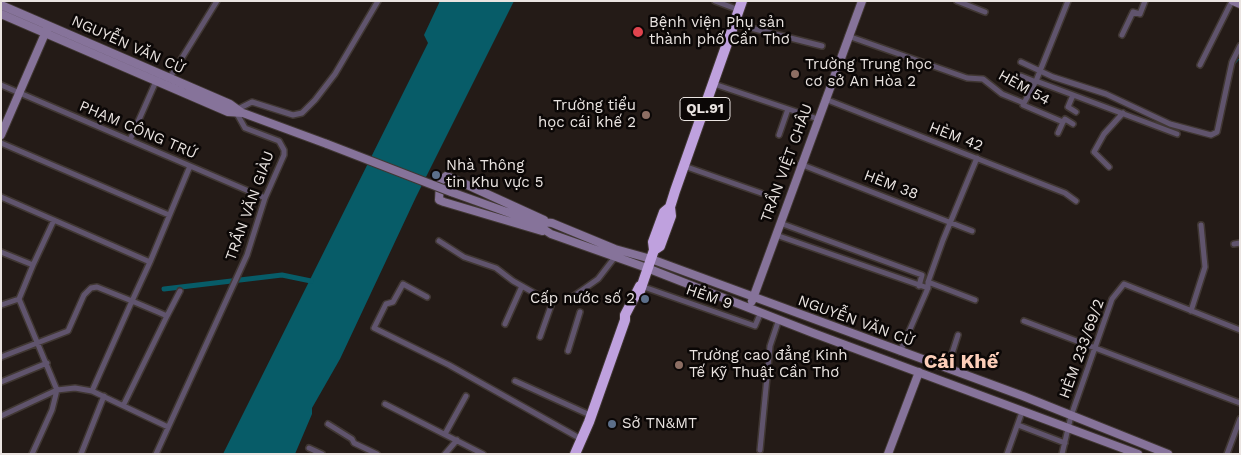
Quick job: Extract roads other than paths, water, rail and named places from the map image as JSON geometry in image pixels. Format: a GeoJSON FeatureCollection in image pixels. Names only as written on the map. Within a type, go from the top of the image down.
{"type":"FeatureCollection","features":[{"type":"Feature","properties":{"kind":"highway","name":"QL.91"},"geometry":{"type":"LineString","coordinates":[[575,454],[626,320],[629,317],[651,259],[660,246],[671,216],[670,207],[741,6]]}},
{"type":"Feature","properties":{"kind":"main road","name":"TRẦN VIỆT CHÂU"},"geometry":{"type":"LineString","coordinates":[[750,307],[862,1]]}},
{"type":"Feature","properties":{"kind":"main road"},"geometry":{"type":"LineString","coordinates":[[1232,1],[1240,4]]}},
{"type":"Feature","properties":{"kind":"main road","name":"NGUYỄN VĂN CỪ"},"geometry":{"type":"LineString","coordinates":[[1,5],[47,29],[158,78],[228,112],[239,112],[451,192],[532,220],[552,224],[615,249],[651,259],[947,369],[1168,454]]}},
{"type":"Feature","properties":{"kind":"main road","name":"NGUYỄN VĂN CỪ"},"geometry":{"type":"LineString","coordinates":[[1,14],[47,29]]}},
{"type":"Feature","properties":{"kind":"main road"},"geometry":{"type":"LineString","coordinates":[[1,135],[47,29]]}},
{"type":"Feature","properties":{"kind":"main road","name":"NGUYỄN VĂN CỪ"},"geometry":{"type":"LineString","coordinates":[[158,78],[169,79],[230,104],[239,112]]}},
{"type":"Feature","properties":{"kind":"main road"},"geometry":{"type":"LineString","coordinates":[[551,234],[439,200],[440,182],[446,176],[452,178],[552,224]]}},
{"type":"Feature","properties":{"kind":"main road","name":"NGUYỄN VĂN CỪ"},"geometry":{"type":"LineString","coordinates":[[532,220],[551,234],[615,257],[651,259],[779,319],[1022,412],[1138,454]]}},
{"type":"Feature","properties":{"kind":"main road"},"geometry":{"type":"LineString","coordinates":[[888,454],[919,372]]}},
{"type":"Feature","properties":{"kind":"street"},"geometry":{"type":"LineString","coordinates":[[169,79],[217,1]]}},
{"type":"Feature","properties":{"kind":"street"},"geometry":{"type":"LineString","coordinates":[[239,112],[252,102],[293,115],[302,113],[315,100],[335,74],[378,1]]}},
{"type":"Feature","properties":{"kind":"street"},"geometry":{"type":"LineString","coordinates":[[715,1],[741,6]]}},
{"type":"Feature","properties":{"kind":"street"},"geometry":{"type":"LineString","coordinates":[[957,1],[985,12]]}},
{"type":"Feature","properties":{"kind":"street"},"geometry":{"type":"LineString","coordinates":[[1024,103],[1036,82],[1068,1]]}},
{"type":"Feature","properties":{"kind":"street"},"geometry":{"type":"LineString","coordinates":[[1122,35],[1133,12],[1140,14],[1145,1]]}},
{"type":"Feature","properties":{"kind":"street"},"geometry":{"type":"LineString","coordinates":[[1200,65],[1232,1]]}},
{"type":"Feature","properties":{"kind":"street"},"geometry":{"type":"LineString","coordinates":[[735,24],[822,46]]}},
{"type":"Feature","properties":{"kind":"street","name":"HÈM 54"},"geometry":{"type":"LineString","coordinates":[[848,36],[967,78],[983,79],[1002,94],[1062,122],[1058,134]]}},
{"type":"Feature","properties":{"kind":"street"},"geometry":{"type":"LineString","coordinates":[[1022,62],[1040,71],[1129,104],[1170,124],[1211,135],[1218,132],[1232,62],[1240,46]]}},
{"type":"Feature","properties":{"kind":"street"},"geometry":{"type":"LineString","coordinates":[[1021,76],[1177,134]]}},
{"type":"Feature","properties":{"kind":"street"},"geometry":{"type":"LineString","coordinates":[[130,140],[158,78]]}},
{"type":"Feature","properties":{"kind":"street"},"geometry":{"type":"LineString","coordinates":[[714,84],[818,119]]}},
{"type":"Feature","properties":{"kind":"street","name":"PHẠM CÔNG TRỨ"},"geometry":{"type":"LineString","coordinates":[[1,85],[265,198]]}},
{"type":"Feature","properties":{"kind":"street"},"geometry":{"type":"LineString","coordinates":[[1073,95],[1069,108],[1076,112]]}},
{"type":"Feature","properties":{"kind":"street","name":"HÈM 42"},"geometry":{"type":"LineString","coordinates":[[825,99],[1065,193],[1076,201]]}},
{"type":"Feature","properties":{"kind":"street"},"geometry":{"type":"LineString","coordinates":[[1109,167],[1094,152],[1104,134],[1124,113],[1129,104]]}},
{"type":"Feature","properties":{"kind":"street"},"geometry":{"type":"LineString","coordinates":[[779,135],[788,109]]}},
{"type":"Feature","properties":{"kind":"street","name":"TRẦN VĂN GIÀU"},"geometry":{"type":"LineString","coordinates":[[168,427],[247,255],[265,198],[284,156],[284,150],[275,138],[242,126],[239,112]]}},
{"type":"Feature","properties":{"kind":"street"},"geometry":{"type":"LineString","coordinates":[[1062,122],[1065,120],[1073,124]]}},
{"type":"Feature","properties":{"kind":"street"},"geometry":{"type":"LineString","coordinates":[[1,143],[169,215]]}},
{"type":"Feature","properties":{"kind":"street"},"geometry":{"type":"LineString","coordinates":[[900,352],[977,158]]}},
{"type":"Feature","properties":{"kind":"street","name":"HÈM 38"},"geometry":{"type":"LineString","coordinates":[[801,164],[972,231]]}},
{"type":"Feature","properties":{"kind":"street"},"geometry":{"type":"LineString","coordinates":[[92,391],[150,262],[190,166]]}},
{"type":"Feature","properties":{"kind":"street"},"geometry":{"type":"LineString","coordinates":[[684,166],[760,193]]}},
{"type":"Feature","properties":{"kind":"street"},"geometry":{"type":"LineString","coordinates":[[1,197],[150,262]]}},
{"type":"Feature","properties":{"kind":"street"},"geometry":{"type":"LineString","coordinates":[[1,306],[19,299],[54,220]]}},
{"type":"Feature","properties":{"kind":"street"},"geometry":{"type":"LineString","coordinates":[[780,223],[922,275],[919,286]]}},
{"type":"Feature","properties":{"kind":"street"},"geometry":{"type":"LineString","coordinates":[[1191,311],[1205,268],[1201,225]]}},
{"type":"Feature","properties":{"kind":"street"},"geometry":{"type":"LineString","coordinates":[[776,235],[919,286],[928,285],[975,300]]}},
{"type":"Feature","properties":{"kind":"street"},"geometry":{"type":"LineString","coordinates":[[439,241],[464,257],[496,268],[552,304],[540,337]]}},
{"type":"Feature","properties":{"kind":"street"},"geometry":{"type":"LineString","coordinates":[[1,252],[33,265]]}},
{"type":"Feature","properties":{"kind":"street"},"geometry":{"type":"LineString","coordinates":[[572,298],[598,279],[615,257]]}},
{"type":"Feature","properties":{"kind":"street"},"geometry":{"type":"LineString","coordinates":[[427,297],[403,284],[393,302],[386,304],[374,328],[582,438]]}},
{"type":"Feature","properties":{"kind":"street","name":"HẺM 233/69/2"},"geometry":{"type":"LineString","coordinates":[[1062,454],[1071,416],[1112,299],[1124,284],[1240,330]]}},
{"type":"Feature","properties":{"kind":"street"},"geometry":{"type":"LineString","coordinates":[[505,324],[522,286]]}},
{"type":"Feature","properties":{"kind":"street","name":"HẺM 9"},"geometry":{"type":"LineString","coordinates":[[640,286],[755,326],[760,311]]}},
{"type":"Feature","properties":{"kind":"street"},"geometry":{"type":"LineString","coordinates":[[1,357],[68,331],[84,295],[91,288],[97,287],[167,316]]}},
{"type":"Feature","properties":{"kind":"street"},"geometry":{"type":"LineString","coordinates":[[124,404],[180,291]]}},
{"type":"Feature","properties":{"kind":"street"},"geometry":{"type":"LineString","coordinates":[[19,299],[39,342],[57,390],[52,410],[32,454]]}},
{"type":"Feature","properties":{"kind":"street"},"geometry":{"type":"LineString","coordinates":[[568,351],[580,312]]}},
{"type":"Feature","properties":{"kind":"street"},"geometry":{"type":"LineString","coordinates":[[760,450],[770,346],[779,319]]}},
{"type":"Feature","properties":{"kind":"street"},"geometry":{"type":"LineString","coordinates":[[1024,320],[1240,403]]}},
{"type":"Feature","properties":{"kind":"street"},"geometry":{"type":"LineString","coordinates":[[947,369],[958,335]]}},
{"type":"Feature","properties":{"kind":"street"},"geometry":{"type":"LineString","coordinates":[[1,382],[47,363]]}},
{"type":"Feature","properties":{"kind":"street"},"geometry":{"type":"LineString","coordinates":[[515,381],[589,417]]}},
{"type":"Feature","properties":{"kind":"street"},"geometry":{"type":"LineString","coordinates":[[1,416],[57,390],[75,388],[92,391],[124,404],[168,427],[156,454]]}},
{"type":"Feature","properties":{"kind":"street"},"geometry":{"type":"LineString","coordinates":[[81,454],[104,396]]}},
{"type":"Feature","properties":{"kind":"street"},"geometry":{"type":"LineString","coordinates":[[445,434],[466,396]]}},
{"type":"Feature","properties":{"kind":"street"},"geometry":{"type":"LineString","coordinates":[[386,404],[482,454]]}},
{"type":"Feature","properties":{"kind":"street"},"geometry":{"type":"LineString","coordinates":[[1007,454],[1022,412]]}},
{"type":"Feature","properties":{"kind":"street"},"geometry":{"type":"LineString","coordinates":[[1227,454],[1240,419]]}},
{"type":"Feature","properties":{"kind":"street"},"geometry":{"type":"LineString","coordinates":[[328,424],[363,451],[377,454]]}},
{"type":"Feature","properties":{"kind":"street"},"geometry":{"type":"LineString","coordinates":[[1018,425],[1065,442]]}},
{"type":"Feature","properties":{"kind":"street"},"geometry":{"type":"LineString","coordinates":[[445,454],[457,440]]}},
{"type":"Feature","properties":{"kind":"street"},"geometry":{"type":"LineString","coordinates":[[309,448],[322,454]]}},
{"type":"Feature","properties":{"kind":"water"},"geometry":{"type":"Polygon","coordinates":[[[440,1],[514,1],[416,197],[340,359],[312,408],[312,414],[295,454],[223,454],[428,43],[424,35],[440,1]]]}},
{"type":"Feature","properties":{"kind":"waterway"},"geometry":{"type":"LineString","coordinates":[[1233,66],[1240,58]]}},
{"type":"Feature","properties":{"kind":"waterway"},"geometry":{"type":"LineString","coordinates":[[1225,106],[1228,95]]}},
{"type":"Feature","properties":{"kind":"waterway"},"geometry":{"type":"LineString","coordinates":[[164,289],[282,275],[311,281]]}},
{"type":"Feature","properties":{"kind":"place","name":"Bệnh viện Phụ sản thành phố Cần Thơ"},"geometry":{"type":"Point","coordinates":[638,32]}},
{"type":"Feature","properties":{"kind":"place","name":"Trường Trung học cơ sở An Hòa 2"},"geometry":{"type":"Point","coordinates":[795,74]}},
{"type":"Feature","properties":{"kind":"place","name":"Trường tiểu học cái khế 2"},"geometry":{"type":"Point","coordinates":[646,115]}},
{"type":"Feature","properties":{"kind":"place","name":"Nhà Thông tin Khu vực 5"},"geometry":{"type":"Point","coordinates":[436,175]}},
{"type":"Feature","properties":{"kind":"place","name":"Cấp nước số 2"},"geometry":{"type":"Point","coordinates":[645,299]}},
{"type":"Feature","properties":{"kind":"place","name":"Trường cao đẳng Kinh Tế Kỹ Thuật Cần Thơ"},"geometry":{"type":"Point","coordinates":[679,365]}},
{"type":"Feature","properties":{"kind":"place","name":"Sở TN&MT"},"geometry":{"type":"Point","coordinates":[612,424]}},
{"type":"Feature","properties":{"kind":"district","name":"Cái Khế"},"geometry":{"type":"Point","coordinates":[961,362]}}]}
